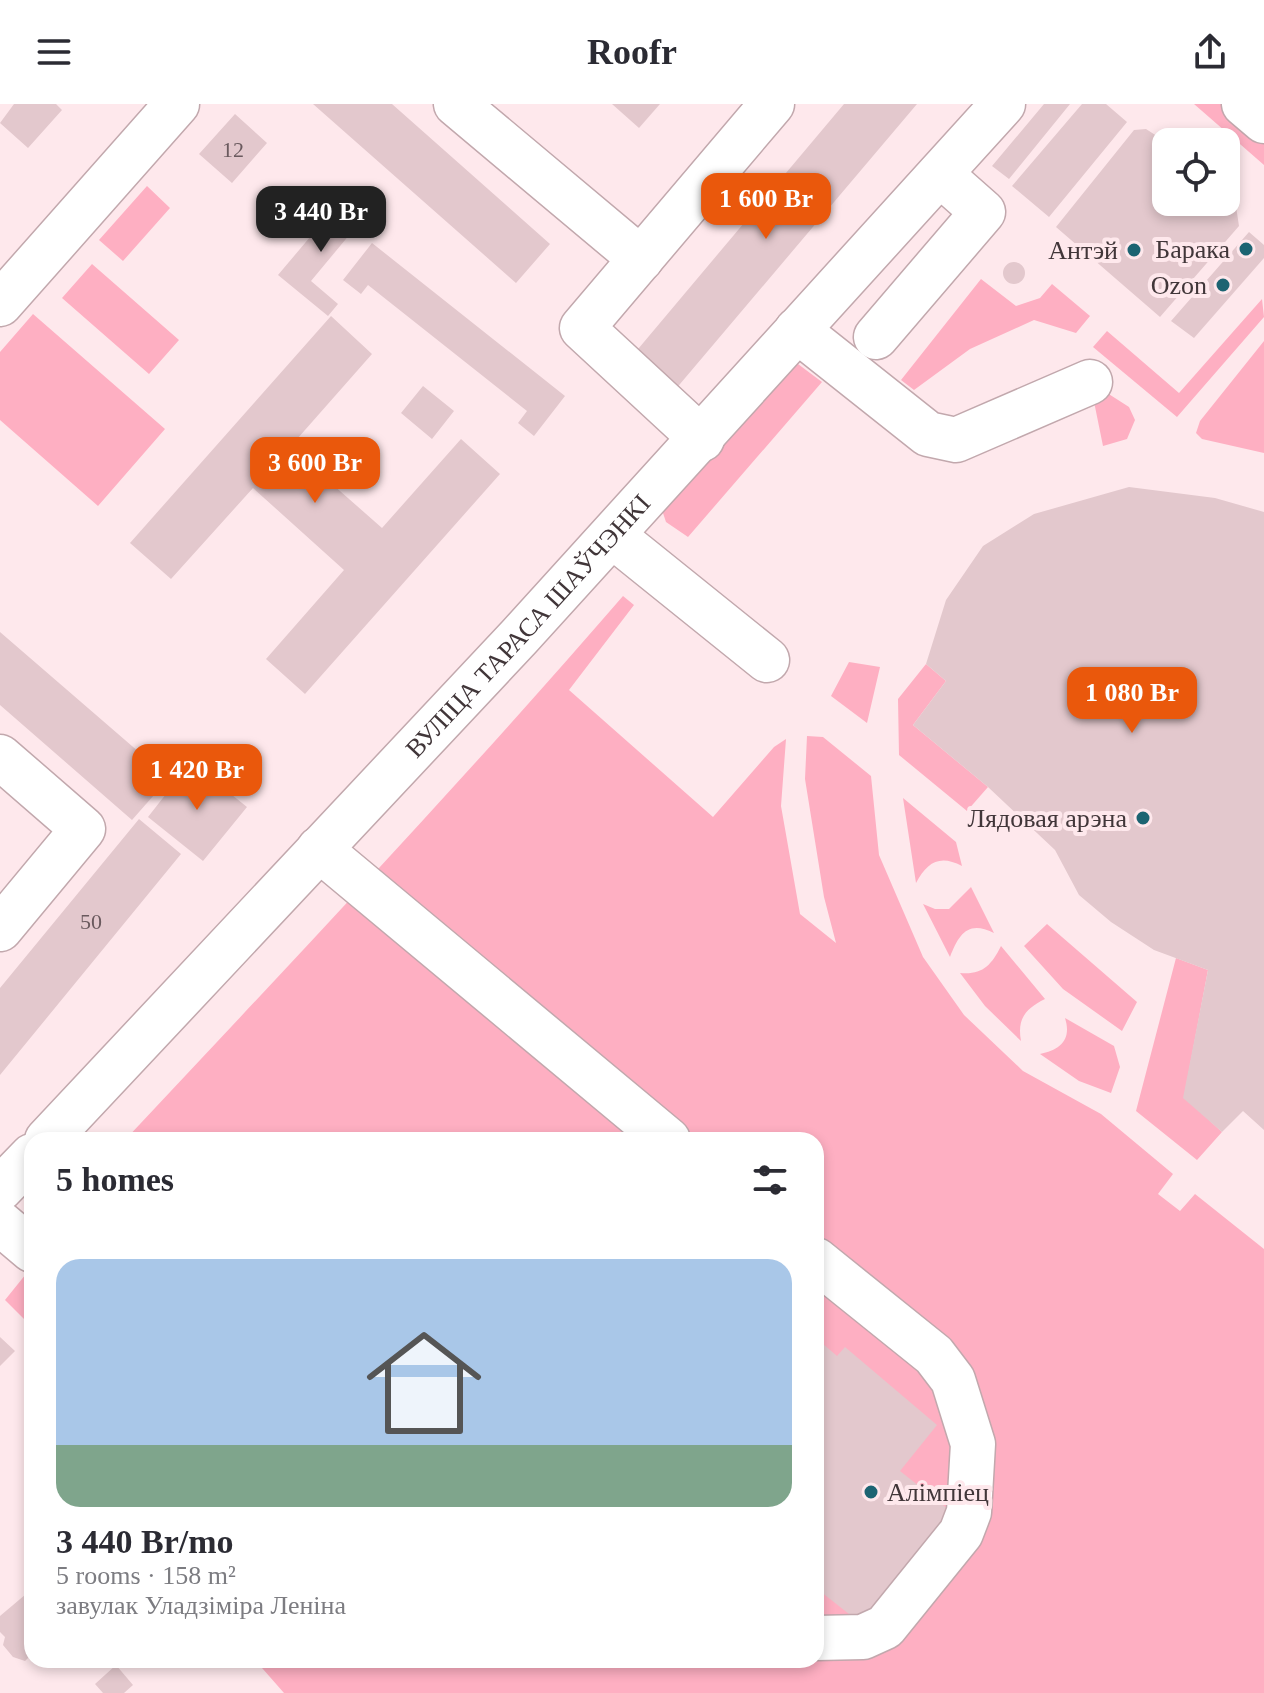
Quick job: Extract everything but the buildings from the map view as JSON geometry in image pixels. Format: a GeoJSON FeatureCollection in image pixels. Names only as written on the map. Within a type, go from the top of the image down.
{"type":"FeatureCollection","features":[{"type":"Feature","properties":{"kind":"street"},"geometry":{"type":"LineString","coordinates":[[456,104],[641,259]]}},
{"type":"Feature","properties":{"kind":"street"},"geometry":{"type":"LineString","coordinates":[[702,439],[582,328],[772,104]]}},
{"type":"Feature","properties":{"kind":"street","name":"ВУЛІЦА ТАРАСА ШАЎЧЭНКІ"},"geometry":{"type":"LineString","coordinates":[[47,1132],[613,536],[1003,104]]}},
{"type":"Feature","properties":{"kind":"street"},"geometry":{"type":"LineString","coordinates":[[1244,104],[1264,121]]}},
{"type":"Feature","properties":{"kind":"street"},"geometry":{"type":"LineString","coordinates":[[0,304],[169,107]]}},
{"type":"Feature","properties":{"kind":"street"},"geometry":{"type":"LineString","coordinates":[[876,337],[983,212],[940,174]]}},
{"type":"Feature","properties":{"kind":"street"},"geometry":{"type":"LineString","coordinates":[[797,330],[928,434],[956,440],[1090,382]]}},
{"type":"Feature","properties":{"kind":"street"},"geometry":{"type":"LineString","coordinates":[[613,536],[767,660]]}},
{"type":"Feature","properties":{"kind":"street"},"geometry":{"type":"LineString","coordinates":[[0,757],[83,829],[0,929]]}},
{"type":"Feature","properties":{"kind":"street"},"geometry":{"type":"LineString","coordinates":[[319,849],[658,1132]]}},
{"type":"Feature","properties":{"kind":"street"},"geometry":{"type":"LineString","coordinates":[[824,1266],[934,1355],[953,1380],[973,1444],[969,1512],[961,1533],[885,1627],[863,1637],[824,1638]]}},
{"type":"Feature","properties":{"kind":"shaded area"},"geometry":{"type":"Polygon","coordinates":[[[1194,104],[1223,104],[1264,139],[1264,165],[1240,144],[1240,128],[1222,128],[1194,104]]]}},
{"type":"Feature","properties":{"kind":"shaded area"},"geometry":{"type":"Polygon","coordinates":[[[147,186],[170,208],[123,261],[99,240],[147,186]]]}},
{"type":"Feature","properties":{"kind":"shaded area"},"geometry":{"type":"Polygon","coordinates":[[[92,264],[179,340],[149,374],[62,298],[92,264]]]}},
{"type":"Feature","properties":{"kind":"shaded area"},"geometry":{"type":"Polygon","coordinates":[[[981,279],[1016,306],[1040,298],[1052,284],[1090,316],[1076,333],[1034,320],[970,349],[914,390],[901,380],[981,279]]]}},
{"type":"Feature","properties":{"kind":"shaded area"},"geometry":{"type":"Polygon","coordinates":[[[1262,299],[1264,317],[1177,417],[1093,347],[1107,331],[1179,393],[1262,299]]]}},
{"type":"Feature","properties":{"kind":"shaded area"},"geometry":{"type":"Polygon","coordinates":[[[33,314],[165,429],[98,506],[0,420],[0,352],[33,314]]]}},
{"type":"Feature","properties":{"kind":"shaded area"},"geometry":{"type":"Polygon","coordinates":[[[1264,341],[1264,453],[1202,439],[1196,433],[1200,421],[1264,341]]]}},
{"type":"Feature","properties":{"kind":"shaded area"},"geometry":{"type":"Polygon","coordinates":[[[790,358],[822,382],[688,537],[666,522],[660,504],[790,358]]]}},
{"type":"Feature","properties":{"kind":"shaded area"},"geometry":{"type":"Polygon","coordinates":[[[1090,382],[1129,407],[1135,420],[1127,439],[1103,446],[1090,382]]]}},
{"type":"Feature","properties":{"kind":"shaded area"},"geometry":{"type":"Polygon","coordinates":[[[623,596],[634,605],[569,690],[713,817],[774,747],[786,739],[781,806],[800,914],[836,943],[824,897],[805,779],[807,736],[823,737],[871,776],[879,855],[923,957],[964,1015],[1023,1071],[1101,1114],[1173,1174],[1158,1194],[1180,1211],[1195,1194],[1264,1249],[1264,1693],[284,1693],[262,1668],[824,1668],[824,1132],[132,1132],[439,803],[623,596]]]}},
{"type":"Feature","properties":{"kind":"shaded area"},"geometry":{"type":"Polygon","coordinates":[[[849,662],[880,667],[867,723],[831,696],[849,662]]]}},
{"type":"Feature","properties":{"kind":"shaded area"},"geometry":{"type":"Polygon","coordinates":[[[926,664],[946,681],[913,725],[988,787],[967,811],[899,755],[898,699],[926,664]]]}},
{"type":"Feature","properties":{"kind":"shaded area"},"geometry":{"type":"Polygon","coordinates":[[[903,798],[956,842],[962,866],[954,862],[935,862],[916,883],[903,798]]]}},
{"type":"Feature","properties":{"kind":"shaded area"},"geometry":{"type":"Polygon","coordinates":[[[971,887],[994,933],[971,929],[961,936],[950,957],[923,904],[935,909],[949,909],[971,887]]]}},
{"type":"Feature","properties":{"kind":"shaded area"},"geometry":{"type":"Polygon","coordinates":[[[1047,924],[1137,1002],[1122,1031],[1063,989],[1024,946],[1047,924]]]}},
{"type":"Feature","properties":{"kind":"shaded area"},"geometry":{"type":"Polygon","coordinates":[[[1001,946],[1045,999],[1024,1016],[1020,1027],[1021,1041],[985,1006],[960,973],[985,968],[1001,946]]]}},
{"type":"Feature","properties":{"kind":"shaded area"},"geometry":{"type":"Polygon","coordinates":[[[1176,958],[1208,970],[1184,1097],[1222,1132],[1197,1160],[1136,1111],[1176,958]]]}},
{"type":"Feature","properties":{"kind":"shaded area"},"geometry":{"type":"Polygon","coordinates":[[[1065,1018],[1114,1046],[1120,1067],[1111,1093],[1079,1081],[1040,1054],[1063,1043],[1067,1032],[1065,1018]]]}},
{"type":"Feature","properties":{"kind":"shaded area"},"geometry":{"type":"Polygon","coordinates":[[[24,1276],[24,1319],[5,1300],[24,1276]]]}},
{"type":"Feature","properties":{"kind":"place","name":"Барака"},"geometry":{"type":"Point","coordinates":[1246,249]}},
{"type":"Feature","properties":{"kind":"place","name":"Антэй"},"geometry":{"type":"Point","coordinates":[1134,250]}},
{"type":"Feature","properties":{"kind":"place","name":"Ozon"},"geometry":{"type":"Point","coordinates":[1223,285]}},
{"type":"Feature","properties":{"kind":"place","name":"Лядовая арэна"},"geometry":{"type":"Point","coordinates":[1143,818]}},
{"type":"Feature","properties":{"kind":"place","name":"Алімпіец"},"geometry":{"type":"Point","coordinates":[871,1492]}}]}
